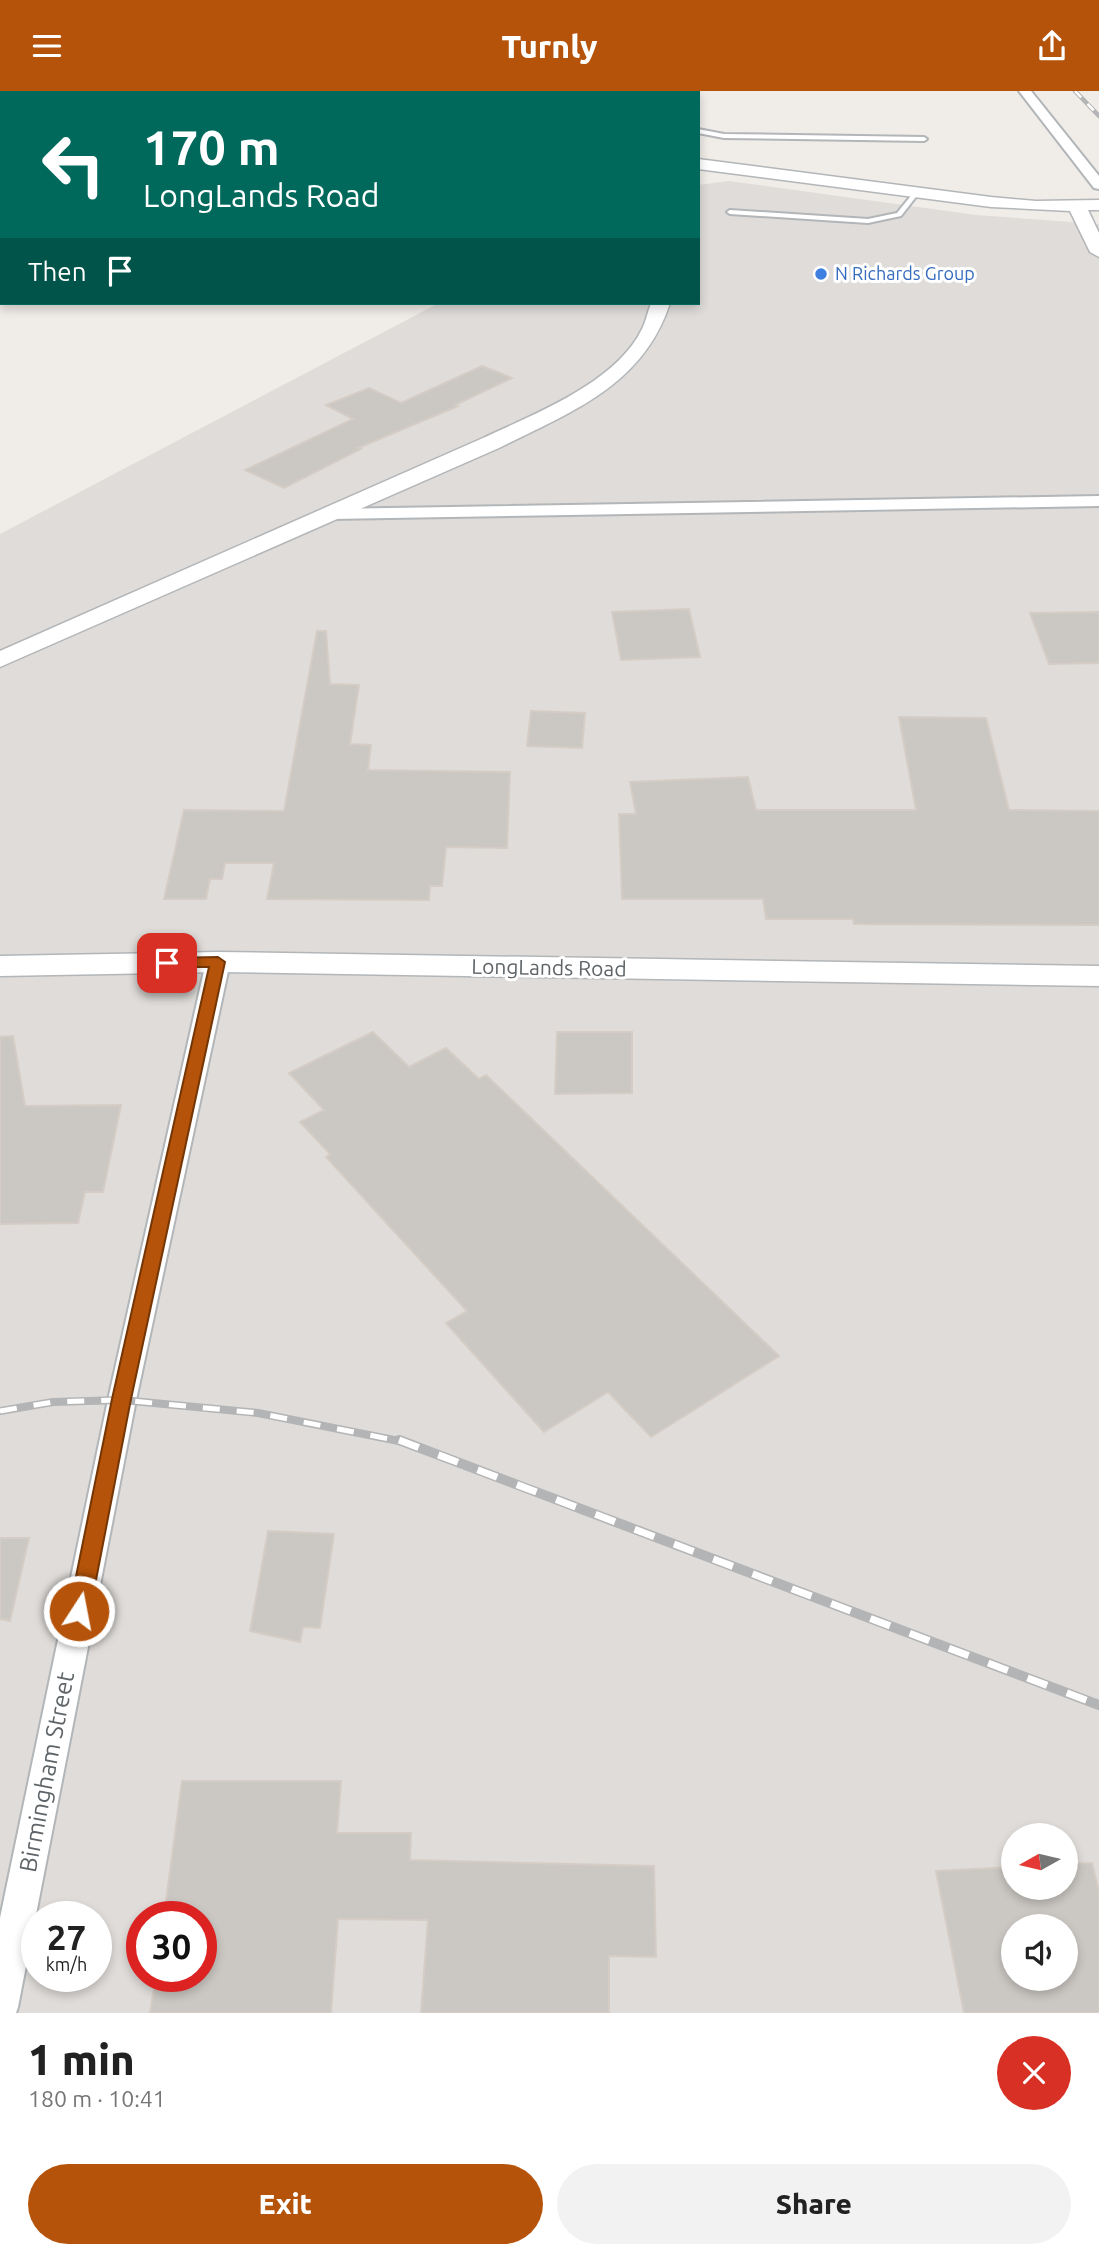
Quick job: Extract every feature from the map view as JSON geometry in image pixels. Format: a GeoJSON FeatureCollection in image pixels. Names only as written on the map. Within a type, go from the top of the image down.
{"type":"FeatureCollection","features":[{"type":"Feature","properties":{"kind":"street"},"geometry":{"type":"LineString","coordinates":[[1025,91],[1099,185]]}},
{"type":"Feature","properties":{"kind":"street"},"geometry":{"type":"LineString","coordinates":[[700,166],[1002,203],[1099,205]]}},
{"type":"Feature","properties":{"kind":"street"},"geometry":{"type":"LineString","coordinates":[[1077,206],[1099,252]]}},
{"type":"Feature","properties":{"kind":"street"},"geometry":{"type":"LineString","coordinates":[[0,660],[491,443],[559,409],[608,379],[628,362],[657,322],[660,305]]}},
{"type":"Feature","properties":{"kind":"street"},"geometry":{"type":"LineString","coordinates":[[330,513],[1099,501]]}},
{"type":"Feature","properties":{"kind":"street","name":"LongLands Road"},"geometry":{"type":"LineString","coordinates":[[0,966],[218,962],[1099,976]]}},
{"type":"Feature","properties":{"kind":"street","name":"Birmingham Street"},"geometry":{"type":"LineString","coordinates":[[0,2007],[122,1399],[218,962]]}},
{"type":"Feature","properties":{"kind":"lane"},"geometry":{"type":"LineString","coordinates":[[700,131],[724,136],[924,139]]}},
{"type":"Feature","properties":{"kind":"lane"},"geometry":{"type":"LineString","coordinates":[[730,212],[868,221],[899,215],[916,193]]}},
{"type":"Feature","properties":{"kind":"shaded area"},"geometry":{"type":"Polygon","coordinates":[[[729,181],[976,215],[1099,224],[1099,2013],[0,2013],[0,534],[435,305],[700,305],[700,185],[729,181]]]}},
{"type":"Feature","properties":{"kind":"building"},"geometry":{"type":"Polygon","coordinates":[[[482,366],[512,378],[455,405],[458,406],[358,448],[361,449],[284,488],[245,470],[353,419],[326,405],[369,388],[401,403],[482,366]]]}},
{"type":"Feature","properties":{"kind":"building"},"geometry":{"type":"Polygon","coordinates":[[[689,609],[700,657],[621,660],[612,612],[689,609]]]}},
{"type":"Feature","properties":{"kind":"building"},"geometry":{"type":"Polygon","coordinates":[[[1099,612],[1099,663],[1049,664],[1030,613],[1099,612]]]}},
{"type":"Feature","properties":{"kind":"building"},"geometry":{"type":"Polygon","coordinates":[[[317,631],[326,631],[330,684],[359,685],[350,744],[371,745],[368,770],[510,772],[507,848],[446,847],[442,886],[430,886],[429,900],[267,899],[274,863],[225,863],[222,879],[210,879],[206,899],[164,899],[184,810],[284,811],[317,631]]]}},
{"type":"Feature","properties":{"kind":"building"},"geometry":{"type":"Polygon","coordinates":[[[531,711],[585,713],[582,748],[527,746],[531,711]]]}},
{"type":"Feature","properties":{"kind":"building"},"geometry":{"type":"Polygon","coordinates":[[[899,717],[986,718],[1009,810],[1099,811],[1099,925],[854,924],[853,919],[766,919],[763,899],[622,899],[619,814],[636,814],[630,782],[748,777],[756,810],[916,810],[899,717]]]}},
{"type":"Feature","properties":{"kind":"building"},"geometry":{"type":"Polygon","coordinates":[[[373,1032],[409,1067],[446,1048],[479,1079],[486,1075],[779,1356],[651,1437],[608,1392],[544,1432],[446,1323],[467,1311],[326,1157],[330,1154],[300,1122],[324,1110],[289,1073],[373,1032]]]}},
{"type":"Feature","properties":{"kind":"building"},"geometry":{"type":"Polygon","coordinates":[[[557,1032],[632,1032],[632,1093],[555,1094],[557,1032]]]}},
{"type":"Feature","properties":{"kind":"building"},"geometry":{"type":"Polygon","coordinates":[[[13,1036],[25,1106],[121,1105],[103,1192],[85,1192],[78,1223],[0,1224],[0,1037],[13,1036]]]}},
{"type":"Feature","properties":{"kind":"building"},"geometry":{"type":"Polygon","coordinates":[[[268,1531],[334,1534],[320,1628],[303,1627],[300,1642],[250,1631],[268,1531]]]}},
{"type":"Feature","properties":{"kind":"building"},"geometry":{"type":"Polygon","coordinates":[[[0,1538],[29,1538],[10,1621],[0,1619],[0,1538]]]}},
{"type":"Feature","properties":{"kind":"building"},"geometry":{"type":"Polygon","coordinates":[[[182,1781],[341,1781],[337,1833],[411,1833],[410,1860],[654,1866],[656,1957],[609,1956],[609,2013],[421,2013],[428,1920],[338,1919],[331,2013],[150,2013],[153,1992],[217,1992],[217,1901],[166,1901],[182,1781]]]}},
{"type":"Feature","properties":{"kind":"building"},"geometry":{"type":"Polygon","coordinates":[[[1092,1863],[1099,1892],[1099,2013],[964,2013],[936,1871],[1001,1868],[1001,1901],[1078,1901],[1078,1864],[1092,1863]]]}},
{"type":"Feature","properties":{"kind":"railway"},"geometry":{"type":"LineString","coordinates":[[1075,91],[1099,116]]}},
{"type":"Feature","properties":{"kind":"railway"},"geometry":{"type":"LineString","coordinates":[[0,1411],[53,1402],[122,1400],[258,1413],[404,1442]]}},
{"type":"Feature","properties":{"kind":"railway"},"geometry":{"type":"LineString","coordinates":[[399,1440],[1099,1705]]}},
{"type":"Feature","properties":{"kind":"place","name":"N Richards Group"},"geometry":{"type":"Point","coordinates":[821,274]}},
{"type":"Feature","properties":{"kind":"route"},"geometry":{"type":"LineString","coordinates":[[79,1611],[122,1399],[218,962],[167,963]]}}]}
